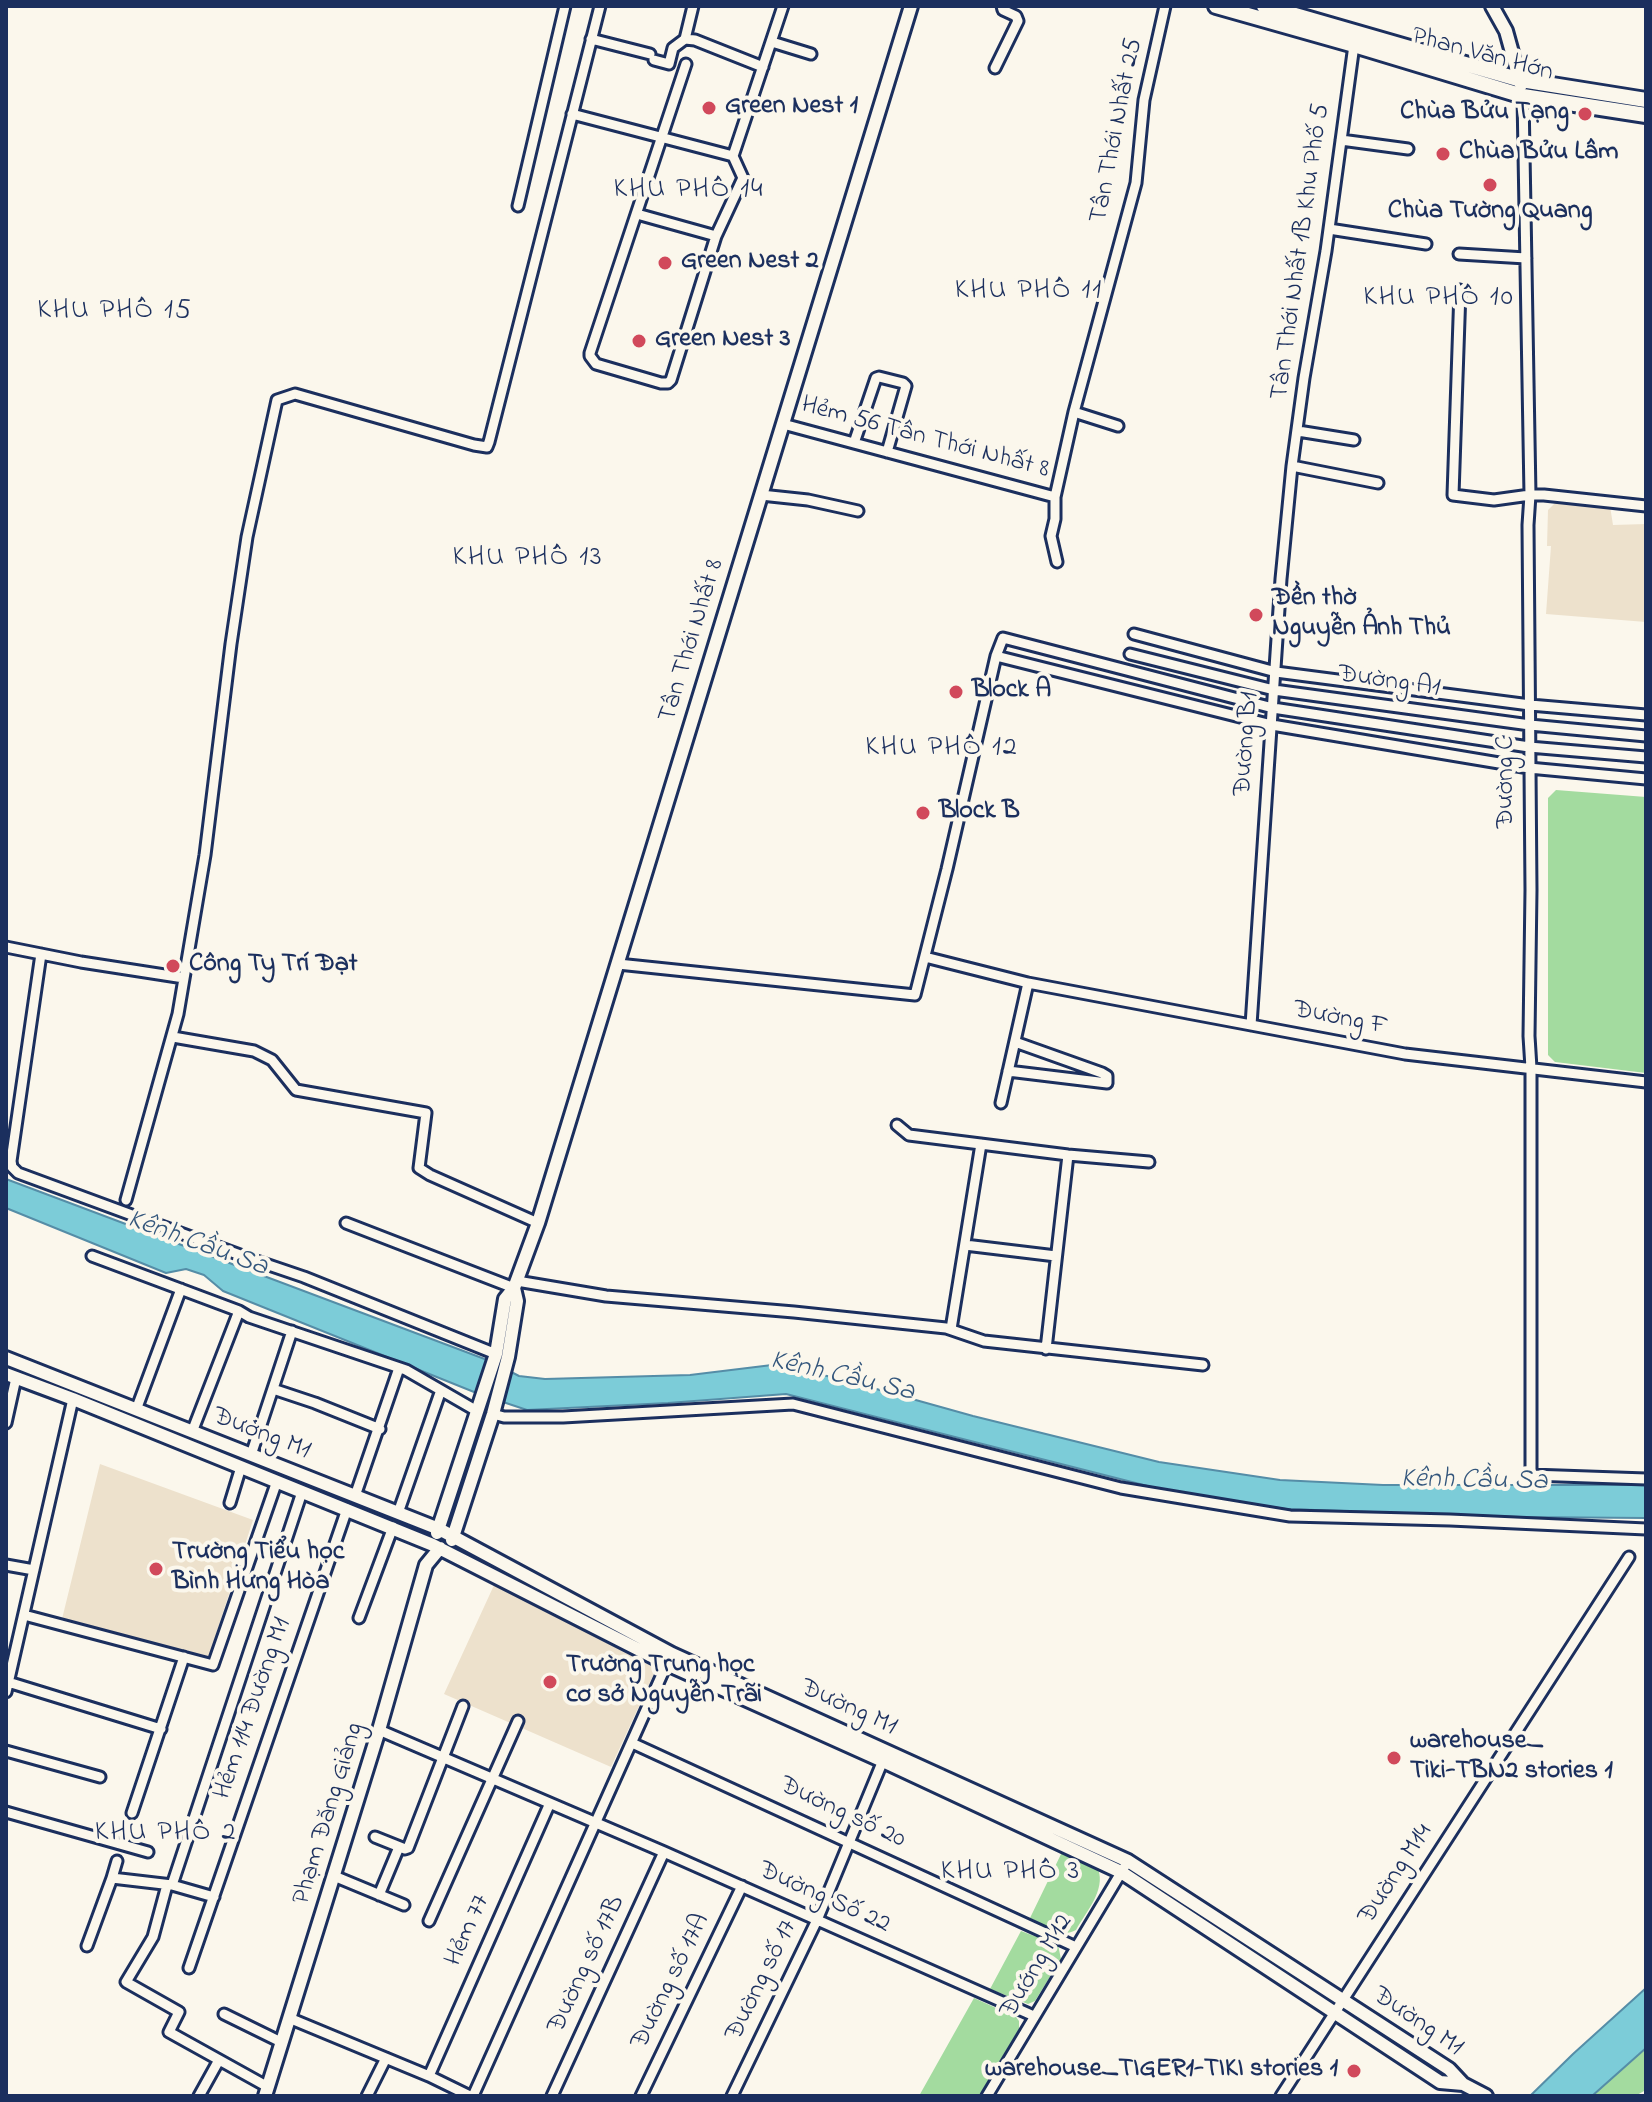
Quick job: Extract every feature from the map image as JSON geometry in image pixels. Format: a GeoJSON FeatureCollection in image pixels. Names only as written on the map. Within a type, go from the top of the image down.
{"type":"FeatureCollection","features":[{"type":"Feature","properties":{"kind":"main road","name":"Phan Văn Hớn"},"geometry":{"type":"LineString","coordinates":[[1216,6],[1523,96],[1646,115]]}},
{"type":"Feature","properties":{"kind":"main road","name":"Phan Văn Hớn"},"geometry":{"type":"LineString","coordinates":[[1264,6],[1521,80],[1646,100]]}},
{"type":"Feature","properties":{"kind":"street"},"geometry":{"type":"LineString","coordinates":[[518,206],[565,6]]}},
{"type":"Feature","properties":{"kind":"street"},"geometry":{"type":"LineString","coordinates":[[126,1200],[173,1037],[205,855],[247,537],[277,400],[295,394],[487,447],[600,6]]}},
{"type":"Feature","properties":{"kind":"street"},"geometry":{"type":"LineString","coordinates":[[591,39],[669,64],[673,48],[685,39],[693,6]]}},
{"type":"Feature","properties":{"kind":"street"},"geometry":{"type":"LineString","coordinates":[[686,64],[590,356],[596,364],[661,383],[671,380],[716,236],[743,178],[733,156],[783,6]]}},
{"type":"Feature","properties":{"kind":"street","name":"Tân Thới Nhất 8"},"geometry":{"type":"LineString","coordinates":[[502,1356],[505,1299],[516,1285],[538,1223],[911,6]]}},
{"type":"Feature","properties":{"kind":"street"},"geometry":{"type":"LineString","coordinates":[[995,68],[1018,21],[1002,6]]}},
{"type":"Feature","properties":{"kind":"street","name":"Tân Thới Nhất 25"},"geometry":{"type":"LineString","coordinates":[[1057,562],[1051,536],[1055,497],[1074,412],[1136,183],[1144,100],[1165,6]]}},
{"type":"Feature","properties":{"kind":"street"},"geometry":{"type":"LineString","coordinates":[[1492,6],[1506,31],[1523,96]]}},
{"type":"Feature","properties":{"kind":"street"},"geometry":{"type":"LineString","coordinates":[[685,39],[695,40],[763,67]]}},
{"type":"Feature","properties":{"kind":"street"},"geometry":{"type":"LineString","coordinates":[[772,42],[811,54]]}},
{"type":"Feature","properties":{"kind":"street","name":"Tân Thới Nhất 1B Khu Phố 5"},"geometry":{"type":"LineString","coordinates":[[1292,466],[1354,45]]}},
{"type":"Feature","properties":{"kind":"street","name":"Đường C"},"geometry":{"type":"LineString","coordinates":[[1523,96],[1530,495],[1531,1475],[1646,1479]]}},
{"type":"Feature","properties":{"kind":"street"},"geometry":{"type":"LineString","coordinates":[[572,114],[733,156]]}},
{"type":"Feature","properties":{"kind":"street"},"geometry":{"type":"LineString","coordinates":[[1341,140],[1408,149]]}},
{"type":"Feature","properties":{"kind":"street"},"geometry":{"type":"LineString","coordinates":[[637,214],[716,236]]}},
{"type":"Feature","properties":{"kind":"street"},"geometry":{"type":"LineString","coordinates":[[1329,229],[1426,244]]}},
{"type":"Feature","properties":{"kind":"street"},"geometry":{"type":"LineString","coordinates":[[1459,254],[1526,258]]}},
{"type":"Feature","properties":{"kind":"street"},"geometry":{"type":"LineString","coordinates":[[1460,290],[1453,495],[1494,500],[1530,495],[1646,506]]}},
{"type":"Feature","properties":{"kind":"street"},"geometry":{"type":"LineString","coordinates":[[854,443],[876,378],[903,383],[906,386],[887,452]]}},
{"type":"Feature","properties":{"kind":"street"},"geometry":{"type":"LineString","coordinates":[[1074,412],[1118,426]]}},
{"type":"Feature","properties":{"kind":"street","name":"Hẻm 56 Tân Thới Nhất 8"},"geometry":{"type":"LineString","coordinates":[[783,424],[1055,497]]}},
{"type":"Feature","properties":{"kind":"street"},"geometry":{"type":"LineString","coordinates":[[1298,431],[1354,440]]}},
{"type":"Feature","properties":{"kind":"street"},"geometry":{"type":"LineString","coordinates":[[1292,466],[1378,483]]}},
{"type":"Feature","properties":{"kind":"street","name":"Đường B1"},"geometry":{"type":"LineString","coordinates":[[1251,1025],[1281,579],[1292,466]]}},
{"type":"Feature","properties":{"kind":"street"},"geometry":{"type":"LineString","coordinates":[[761,495],[808,500],[858,511]]}},
{"type":"Feature","properties":{"kind":"street","name":"Đường A1"},"geometry":{"type":"LineString","coordinates":[[1134,634],[1276,672],[1530,705],[1646,715]]}},
{"type":"Feature","properties":{"kind":"street","name":"Đường A1"},"geometry":{"type":"LineString","coordinates":[[996,656],[1003,638],[1273,708],[1529,747],[1646,757]]}},
{"type":"Feature","properties":{"kind":"street","name":"Đường A1"},"geometry":{"type":"LineString","coordinates":[[1130,654],[1274,690],[1530,725],[1646,736]]}},
{"type":"Feature","properties":{"kind":"street"},"geometry":{"type":"LineString","coordinates":[[618,964],[915,995],[960,817],[996,656],[1272,725],[1529,768],[1646,779]]}},
{"type":"Feature","properties":{"kind":"street"},"geometry":{"type":"LineString","coordinates":[[6,947],[184,978]]}},
{"type":"Feature","properties":{"kind":"street"},"geometry":{"type":"LineString","coordinates":[[41,954],[11,1161],[18,1173],[304,1277],[502,1356]]}},
{"type":"Feature","properties":{"kind":"street","name":"Đường F"},"geometry":{"type":"LineString","coordinates":[[925,957],[1028,983],[1405,1054],[1646,1082]]}},
{"type":"Feature","properties":{"kind":"street"},"geometry":{"type":"LineString","coordinates":[[1001,1103],[1028,983]]}},
{"type":"Feature","properties":{"kind":"street"},"geometry":{"type":"LineString","coordinates":[[173,1037],[254,1051],[272,1060],[296,1090],[426,1113],[419,1168],[538,1223]]}},
{"type":"Feature","properties":{"kind":"street"},"geometry":{"type":"LineString","coordinates":[[1008,1071],[1107,1083],[1107,1076],[1102,1073],[1015,1042]]}},
{"type":"Feature","properties":{"kind":"street"},"geometry":{"type":"LineString","coordinates":[[897,1125],[909,1135],[1149,1162]]}},
{"type":"Feature","properties":{"kind":"street"},"geometry":{"type":"LineString","coordinates":[[951,1329],[981,1144]]}},
{"type":"Feature","properties":{"kind":"street"},"geometry":{"type":"LineString","coordinates":[[1046,1349],[1068,1155]]}},
{"type":"Feature","properties":{"kind":"street"},"geometry":{"type":"LineString","coordinates":[[346,1223],[516,1285],[951,1329],[984,1341],[1203,1365]]}},
{"type":"Feature","properties":{"kind":"street"},"geometry":{"type":"LineString","coordinates":[[965,1245],[1056,1256]]}},
{"type":"Feature","properties":{"kind":"street"},"geometry":{"type":"LineString","coordinates":[[92,1256],[249,1317],[399,1368],[477,1411]]}},
{"type":"Feature","properties":{"kind":"street"},"geometry":{"type":"LineString","coordinates":[[136,1410],[181,1289]]}},
{"type":"Feature","properties":{"kind":"street"},"geometry":{"type":"LineString","coordinates":[[192,1432],[239,1311]]}},
{"type":"Feature","properties":{"kind":"street"},"geometry":{"type":"LineString","coordinates":[[251,1455],[292,1331]]}},
{"type":"Feature","properties":{"kind":"street","name":"Phạm Đăng Giảng"},"geometry":{"type":"LineString","coordinates":[[440,1548],[439,1529],[477,1411],[502,1356]]}},
{"type":"Feature","properties":{"kind":"street","name":"Phạm Đăng Giảng"},"geometry":{"type":"LineString","coordinates":[[267,2092],[379,1730],[426,1565],[454,1536],[493,1414],[502,1356]]}},
{"type":"Feature","properties":{"kind":"street","name":"Đường M1"},"geometry":{"type":"LineString","coordinates":[[6,1358],[439,1529],[669,1659]]}},
{"type":"Feature","properties":{"kind":"street"},"geometry":{"type":"LineString","coordinates":[[6,1423],[11,1376],[19,1364]]}},
{"type":"Feature","properties":{"kind":"street"},"geometry":{"type":"LineString","coordinates":[[355,1496],[399,1368]]}},
{"type":"Feature","properties":{"kind":"street","name":"Đường M1"},"geometry":{"type":"LineString","coordinates":[[11,1376],[393,1527],[669,1659],[1125,1866],[1343,2000],[1449,2069],[1463,2084],[1486,2096]]}},
{"type":"Feature","properties":{"kind":"street"},"geometry":{"type":"LineString","coordinates":[[273,1389],[380,1429]]}},
{"type":"Feature","properties":{"kind":"street"},"geometry":{"type":"LineString","coordinates":[[398,1513],[441,1390]]}},
{"type":"Feature","properties":{"kind":"street"},"geometry":{"type":"LineString","coordinates":[[73,1399],[8,1681],[161,1729]]}},
{"type":"Feature","properties":{"kind":"street"},"geometry":{"type":"LineString","coordinates":[[493,1414],[504,1417],[563,1417],[793,1404],[1121,1488],[1290,1516],[1646,1529]]}},
{"type":"Feature","properties":{"kind":"street"},"geometry":{"type":"LineString","coordinates":[[230,1503],[241,1467]]}},
{"type":"Feature","properties":{"kind":"street"},"geometry":{"type":"LineString","coordinates":[[24,1615],[213,1665],[277,1481]]}},
{"type":"Feature","properties":{"kind":"street"},"geometry":{"type":"LineString","coordinates":[[267,2092],[169,2032],[179,2012],[126,1982],[153,1937],[302,1492]]}},
{"type":"Feature","properties":{"kind":"street","name":"Hẻm 114 Đường M1"},"geometry":{"type":"LineString","coordinates":[[189,1968],[347,1509]]}},
{"type":"Feature","properties":{"kind":"street"},"geometry":{"type":"LineString","coordinates":[[359,1618],[393,1527]]}},
{"type":"Feature","properties":{"kind":"street","name":"Đường M14"},"geometry":{"type":"LineString","coordinates":[[1281,2096],[1629,1557]]}},
{"type":"Feature","properties":{"kind":"street"},"geometry":{"type":"LineString","coordinates":[[6,1565],[34,1570]]}},
{"type":"Feature","properties":{"kind":"street"},"geometry":{"type":"LineString","coordinates":[[132,1813],[184,1657]]}},
{"type":"Feature","properties":{"kind":"street"},"geometry":{"type":"LineString","coordinates":[[289,2018],[472,2096],[669,1659]]}},
{"type":"Feature","properties":{"kind":"street"},"geometry":{"type":"LineString","coordinates":[[375,1837],[408,1848],[463,1706]]}},
{"type":"Feature","properties":{"kind":"street"},"geometry":{"type":"LineString","coordinates":[[429,1921],[518,1721]]}},
{"type":"Feature","properties":{"kind":"street","name":"Đường Số 22"},"geometry":{"type":"LineString","coordinates":[[379,1730],[1034,2016]]}},
{"type":"Feature","properties":{"kind":"street","name":"Đường số 20"},"geometry":{"type":"LineString","coordinates":[[632,1743],[1076,1947]]}},
{"type":"Feature","properties":{"kind":"street"},"geometry":{"type":"LineString","coordinates":[[6,1751],[100,1777]]}},
{"type":"Feature","properties":{"kind":"street","name":"Đường số 17"},"geometry":{"type":"LineString","coordinates":[[732,2096],[817,1920],[885,1756]]}},
{"type":"Feature","properties":{"kind":"street","name":"Hẻm 77"},"geometry":{"type":"LineString","coordinates":[[429,2076],[550,1803]]}},
{"type":"Feature","properties":{"kind":"street"},"geometry":{"type":"LineString","coordinates":[[6,1812],[148,1852]]}},
{"type":"Feature","properties":{"kind":"street"},"geometry":{"type":"LineString","coordinates":[[379,1895],[399,1847]]}},
{"type":"Feature","properties":{"kind":"street","name":"Đường số 17B"},"geometry":{"type":"LineString","coordinates":[[552,2096],[664,1852]]}},
{"type":"Feature","properties":{"kind":"street"},"geometry":{"type":"LineString","coordinates":[[87,1946],[117,1861]]}},
{"type":"Feature","properties":{"kind":"street","name":"Đường M1"},"geometry":{"type":"LineString","coordinates":[[1125,1866],[1440,2082],[1463,2084]]}},
{"type":"Feature","properties":{"kind":"street","name":"Đướng M12"},"geometry":{"type":"LineString","coordinates":[[987,2096],[1125,1866]]}},
{"type":"Feature","properties":{"kind":"street"},"geometry":{"type":"LineString","coordinates":[[334,1876],[404,1905]]}},
{"type":"Feature","properties":{"kind":"street"},"geometry":{"type":"LineString","coordinates":[[112,1878],[169,1885],[214,1897]]}},
{"type":"Feature","properties":{"kind":"street","name":"Đường số 17A"},"geometry":{"type":"LineString","coordinates":[[641,2096],[742,1886]]}},
{"type":"Feature","properties":{"kind":"street"},"geometry":{"type":"LineString","coordinates":[[224,2014],[281,2042]]}},
{"type":"Feature","properties":{"kind":"street"},"geometry":{"type":"LineString","coordinates":[[367,2096],[386,2058]]}},
{"type":"Feature","properties":{"kind":"street"},"geometry":{"type":"LineString","coordinates":[[199,2096],[219,2060]]}},
{"type":"Feature","properties":{"kind":"shaded area"},"geometry":{"type":"Polygon","coordinates":[[[1557,501],[1610,506],[1613,525],[1646,524],[1646,622],[1546,614],[1551,546],[1547,546],[1548,510],[1557,501]]]}},
{"type":"Feature","properties":{"kind":"shaded area","name":"Trường Tiểu học Bình Hưng Hòa"},"geometry":{"type":"Polygon","coordinates":[[[100,1464],[253,1520],[208,1659],[62,1619],[100,1464]]]}},
{"type":"Feature","properties":{"kind":"shaded area","name":"Trường Trung học cơ sở Nguyễn Trãi"},"geometry":{"type":"Polygon","coordinates":[[[495,1583],[656,1669],[611,1767],[444,1694],[495,1583]]]}},
{"type":"Feature","properties":{"kind":"green space"},"geometry":{"type":"Polygon","coordinates":[[[1556,790],[1646,797],[1646,1073],[1555,1062],[1548,1055],[1548,798],[1556,790]]]}},
{"type":"Feature","properties":{"kind":"green space"},"geometry":{"type":"Polygon","coordinates":[[[1063,1850],[1098,1869],[1100,1877],[1094,1901],[1076,1930],[1064,1933],[1030,1918],[1063,1850]]]}},
{"type":"Feature","properties":{"kind":"green space"},"geometry":{"type":"Polygon","coordinates":[[[1021,1931],[1058,1945],[1061,1959],[1035,2001],[1028,2004],[990,1989],[1021,1931]]]}},
{"type":"Feature","properties":{"kind":"green space"},"geometry":{"type":"Polygon","coordinates":[[[974,1998],[1016,2017],[1019,2029],[979,2096],[919,2096],[974,1998]]]}},
{"type":"Feature","properties":{"kind":"green space"},"geometry":{"type":"Polygon","coordinates":[[[1646,2048],[1646,2090],[1635,2096],[1592,2096],[1646,2048]]]}},
{"type":"Feature","properties":{"kind":"water"},"geometry":{"type":"Polygon","coordinates":[[[6,1179],[490,1361],[519,1376],[545,1379],[690,1375],[772,1365],[837,1378],[973,1416],[1159,1462],[1280,1480],[1383,1485],[1646,1485],[1646,1518],[1286,1509],[1175,1493],[786,1394],[527,1410],[479,1394],[223,1291],[204,1275],[186,1269],[166,1273],[6,1208],[6,1179]]]}},
{"type":"Feature","properties":{"kind":"water"},"geometry":{"type":"Polygon","coordinates":[[[1646,1988],[1646,2048],[1592,2096],[1530,2096],[1573,2054],[1646,1988]]]}},
{"type":"Feature","properties":{"kind":"place","name":"Green Nest 1"},"geometry":{"type":"Point","coordinates":[709,108]}},
{"type":"Feature","properties":{"kind":"place","name":"Chùa Bửu Tạng"},"geometry":{"type":"Point","coordinates":[1585,114]}},
{"type":"Feature","properties":{"kind":"place","name":"Chùa Bửu Lâm"},"geometry":{"type":"Point","coordinates":[1443,154]}},
{"type":"Feature","properties":{"kind":"place","name":"Chùa Tường Quang"},"geometry":{"type":"Point","coordinates":[1490,185]}},
{"type":"Feature","properties":{"kind":"place","name":"Green Nest 2"},"geometry":{"type":"Point","coordinates":[665,263]}},
{"type":"Feature","properties":{"kind":"place","name":"Green Nest 3"},"geometry":{"type":"Point","coordinates":[639,341]}},
{"type":"Feature","properties":{"kind":"place","name":"Đền thờ Nguyễn Ảnh Thủ"},"geometry":{"type":"Point","coordinates":[1256,615]}},
{"type":"Feature","properties":{"kind":"place","name":"Block A"},"geometry":{"type":"Point","coordinates":[956,692]}},
{"type":"Feature","properties":{"kind":"place","name":"Block B"},"geometry":{"type":"Point","coordinates":[923,813]}},
{"type":"Feature","properties":{"kind":"place","name":"Công Ty Trí Đạt"},"geometry":{"type":"Point","coordinates":[173,966]}},
{"type":"Feature","properties":{"kind":"place","name":"Trường Tiểu học Bình Hưng Hòa"},"geometry":{"type":"Point","coordinates":[156,1569]}},
{"type":"Feature","properties":{"kind":"place","name":"Trường Trung học cơ sở Nguyễn Trãi"},"geometry":{"type":"Point","coordinates":[550,1682]}},
{"type":"Feature","properties":{"kind":"place","name":"warehouse_ Tiki-TBN2 stories 1"},"geometry":{"type":"Point","coordinates":[1394,1758]}},
{"type":"Feature","properties":{"kind":"place","name":"warehouse_TIGER1-TIKI stories 1"},"geometry":{"type":"Point","coordinates":[1354,2071]}},
{"type":"Feature","properties":{"kind":"district","name":"KHU PHỐ 14"},"geometry":{"type":"Point","coordinates":[689,191]}},
{"type":"Feature","properties":{"kind":"district","name":"KHU PHỐ 11"},"geometry":{"type":"Point","coordinates":[1029,292]}},
{"type":"Feature","properties":{"kind":"district","name":"KHU PHỐ 10"},"geometry":{"type":"Point","coordinates":[1439,299]}},
{"type":"Feature","properties":{"kind":"district","name":"KHU PHỐ 15"},"geometry":{"type":"Point","coordinates":[115,312]}},
{"type":"Feature","properties":{"kind":"district","name":"KHU PHỐ 13"},"geometry":{"type":"Point","coordinates":[528,559]}},
{"type":"Feature","properties":{"kind":"district","name":"KHU PHỐ 12"},"geometry":{"type":"Point","coordinates":[942,749]}},
{"type":"Feature","properties":{"kind":"district","name":"KHU PHỐ 2"},"geometry":{"type":"Point","coordinates":[166,1834]}},
{"type":"Feature","properties":{"kind":"district","name":"KHU PHỐ 3"},"geometry":{"type":"Point","coordinates":[1011,1873]}},
{"type":"Feature","properties":{"kind":"water label","name":"Kênh Cầu Sa"},"geometry":{"type":"Point","coordinates":[197,1245]}},
{"type":"Feature","properties":{"kind":"water label","name":"Kênh Cầu Sa"},"geometry":{"type":"Point","coordinates":[842,1378]}},
{"type":"Feature","properties":{"kind":"water label","name":"Kênh Cầu Sa"},"geometry":{"type":"Point","coordinates":[1474,1482]}}]}
